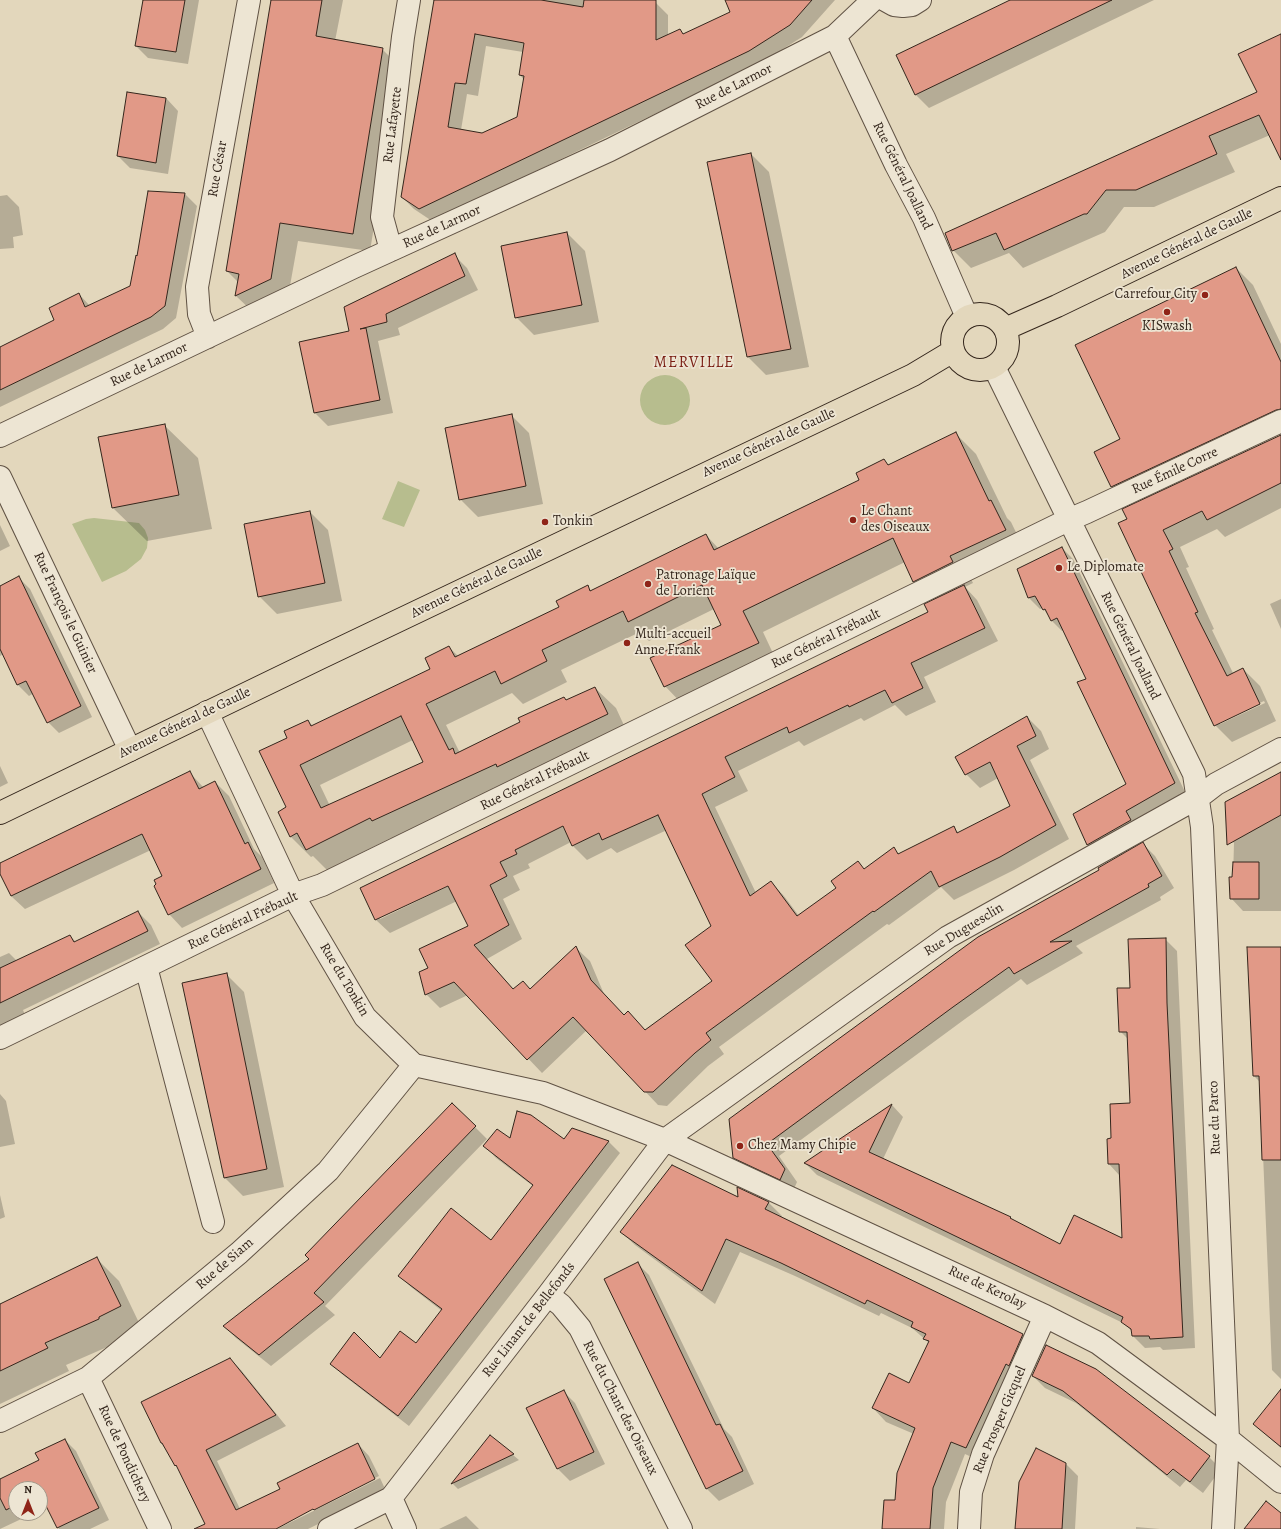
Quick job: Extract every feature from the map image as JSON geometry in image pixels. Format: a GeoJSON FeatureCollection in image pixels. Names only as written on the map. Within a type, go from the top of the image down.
{"type":"FeatureCollection","features":[{"type":"Feature","properties":{"kind":"main road","name":"Avenue Général de Gaulle"},"geometry":{"type":"LineString","coordinates":[[1005,329],[1064,303],[1281,198]]}},
{"type":"Feature","properties":{"kind":"main road"},"geometry":{"type":"LineString","coordinates":[[984,314],[1000,322],[1005,329],[1008,337],[1006,354],[1001,362],[994,367],[986,370],[977,370],[970,368],[956,359],[953,351],[952,335],[960,322],[967,317],[984,314]]}},
{"type":"Feature","properties":{"kind":"main road","name":"Avenue Général de Gaulle"},"geometry":{"type":"LineString","coordinates":[[0,813],[703,474],[913,375],[953,351]]}},
{"type":"Feature","properties":{"kind":"street","name":"Rue César"},"geometry":{"type":"LineString","coordinates":[[208,337],[199,314],[197,287],[248,0]]}},
{"type":"Feature","properties":{"kind":"street","name":"Rue Lafayette"},"geometry":{"type":"LineString","coordinates":[[391,250],[382,217],[403,37],[409,0]]}},
{"type":"Feature","properties":{"kind":"street","name":"Rue de Larmor"},"geometry":{"type":"LineString","coordinates":[[0,436],[391,250],[610,150],[835,36],[873,0]]}},
{"type":"Feature","properties":{"kind":"street"},"geometry":{"type":"LineString","coordinates":[[885,0],[894,5],[903,6],[912,5],[920,0]]}},
{"type":"Feature","properties":{"kind":"street","name":"Rue Général Joalland"},"geometry":{"type":"LineString","coordinates":[[835,36],[896,165],[924,218],[967,317]]}},
{"type":"Feature","properties":{"kind":"street","name":"Rue Général Joalland"},"geometry":{"type":"LineString","coordinates":[[994,367],[1194,774],[1198,797]]}},
{"type":"Feature","properties":{"kind":"street","name":"Rue Émile Corre"},"geometry":{"type":"LineString","coordinates":[[1068,520],[1281,421]]}},
{"type":"Feature","properties":{"kind":"street","name":"Rue François le Guinier"},"geometry":{"type":"LineString","coordinates":[[0,477],[130,750]]}},
{"type":"Feature","properties":{"kind":"street","name":"Rue Général Frébault"},"geometry":{"type":"LineString","coordinates":[[0,1038],[293,895],[322,885],[1068,520]]}},
{"type":"Feature","properties":{"kind":"street","name":"Rue du Tonkin"},"geometry":{"type":"LineString","coordinates":[[207,712],[293,895],[365,1017],[414,1065]]}},
{"type":"Feature","properties":{"kind":"street","name":"Rue Duguesclin"},"geometry":{"type":"LineString","coordinates":[[666,1140],[948,937],[1198,797],[1216,784],[1281,749]]}},
{"type":"Feature","properties":{"kind":"street","name":"Rue du Parco"},"geometry":{"type":"LineString","coordinates":[[1198,797],[1203,835],[1228,1440],[1223,1529]]}},
{"type":"Feature","properties":{"kind":"street"},"geometry":{"type":"LineString","coordinates":[[146,967],[213,1222]]}},
{"type":"Feature","properties":{"kind":"street"},"geometry":{"type":"LineString","coordinates":[[414,1065],[543,1093],[666,1140]]}},
{"type":"Feature","properties":{"kind":"street","name":"Rue de Siam"},"geometry":{"type":"LineString","coordinates":[[0,1421],[88,1378],[240,1253],[328,1171],[414,1065]]}},
{"type":"Feature","properties":{"kind":"street","name":"Rue Linant de Bellefonds"},"geometry":{"type":"LineString","coordinates":[[391,1498],[666,1140]]}},
{"type":"Feature","properties":{"kind":"street","name":"Rue de Kerolay"},"geometry":{"type":"LineString","coordinates":[[666,1140],[1045,1316],[1098,1343],[1228,1440],[1281,1482]]}},
{"type":"Feature","properties":{"kind":"street","name":"Rue du Chant des Oiseaux"},"geometry":{"type":"LineString","coordinates":[[548,1295],[561,1305],[580,1328],[681,1529]]}},
{"type":"Feature","properties":{"kind":"street","name":"Rue Prosper Gicquel"},"geometry":{"type":"LineString","coordinates":[[969,1529],[971,1492],[983,1454],[1045,1316]]}},
{"type":"Feature","properties":{"kind":"street","name":"Rue de Pondichery"},"geometry":{"type":"LineString","coordinates":[[88,1378],[160,1529]]}},
{"type":"Feature","properties":{"kind":"street"},"geometry":{"type":"LineString","coordinates":[[329,1529],[391,1498],[405,1529]]}},
{"type":"Feature","properties":{"kind":"green space"},"geometry":{"type":"Polygon","coordinates":[[[660,375],[670,375],[683,382],[690,395],[690,405],[683,418],[670,425],[660,425],[651,421],[644,414],[640,405],[640,395],[644,386],[651,379],[660,375]]]}},
{"type":"Feature","properties":{"kind":"green space"},"geometry":{"type":"Polygon","coordinates":[[[398,481],[420,490],[404,527],[382,519],[398,481]]]}},
{"type":"Feature","properties":{"kind":"green space"},"geometry":{"type":"Polygon","coordinates":[[[94,518],[139,523],[145,530],[148,538],[147,548],[141,559],[126,571],[102,582],[72,524],[94,518]]]}},
{"type":"Feature","properties":{"kind":"building"},"geometry":{"type":"Polygon","coordinates":[[[143,0],[185,0],[176,52],[135,46],[143,0]]]}},
{"type":"Feature","properties":{"kind":"building"},"geometry":{"type":"Polygon","coordinates":[[[271,0],[322,0],[316,36],[383,48],[353,234],[280,223],[271,279],[235,296],[239,274],[226,271],[271,0]]]}},
{"type":"Feature","properties":{"kind":"building"},"geometry":{"type":"Polygon","coordinates":[[[434,0],[541,0],[583,7],[584,0],[656,0],[656,40],[680,29],[683,34],[730,12],[725,0],[812,0],[790,25],[749,51],[419,209],[401,197],[434,0]],[[475,34],[466,84],[455,83],[448,127],[482,133],[517,117],[524,76],[519,75],[524,43],[475,34]]]}},
{"type":"Feature","properties":{"kind":"building"},"geometry":{"type":"Polygon","coordinates":[[[1010,0],[1112,0],[915,95],[896,55],[1010,0]]]}},
{"type":"Feature","properties":{"kind":"building"},"geometry":{"type":"Polygon","coordinates":[[[1281,34],[1281,160],[1259,115],[1209,136],[1217,154],[1136,190],[1106,190],[1087,214],[1004,250],[996,233],[952,251],[945,233],[1257,92],[1238,54],[1281,34]]]}},
{"type":"Feature","properties":{"kind":"building"},"geometry":{"type":"Polygon","coordinates":[[[127,92],[166,98],[156,163],[117,156],[127,92]]]}},
{"type":"Feature","properties":{"kind":"building"},"geometry":{"type":"Polygon","coordinates":[[[751,153],[791,349],[747,357],[707,162],[751,153]]]}},
{"type":"Feature","properties":{"kind":"building"},"geometry":{"type":"Polygon","coordinates":[[[148,191],[185,193],[165,306],[151,317],[0,390],[0,347],[54,320],[49,308],[79,293],[85,307],[130,286],[136,255],[137,256],[148,191]]]}},
{"type":"Feature","properties":{"kind":"building"},"geometry":{"type":"Polygon","coordinates":[[[567,232],[582,305],[515,318],[501,246],[567,232]]]}},
{"type":"Feature","properties":{"kind":"building"},"geometry":{"type":"Polygon","coordinates":[[[455,253],[465,276],[386,314],[387,322],[360,329],[366,328],[380,400],[314,413],[299,342],[349,331],[344,307],[455,253]]]}},
{"type":"Feature","properties":{"kind":"building"},"geometry":{"type":"Polygon","coordinates":[[[1236,267],[1281,362],[1281,409],[1111,487],[1094,452],[1120,439],[1075,345],[1236,267]]]}},
{"type":"Feature","properties":{"kind":"building"},"geometry":{"type":"Polygon","coordinates":[[[512,414],[526,486],[459,500],[445,428],[512,414]]]}},
{"type":"Feature","properties":{"kind":"building"},"geometry":{"type":"Polygon","coordinates":[[[165,424],[179,495],[112,508],[98,437],[165,424]]]}},
{"type":"Feature","properties":{"kind":"building"},"geometry":{"type":"Polygon","coordinates":[[[956,432],[989,501],[991,500],[1006,530],[950,556],[953,562],[913,582],[893,538],[743,611],[759,643],[664,687],[650,658],[721,625],[702,585],[628,622],[623,611],[542,650],[547,661],[501,684],[495,671],[426,704],[449,750],[453,748],[455,754],[520,722],[518,718],[564,697],[566,700],[595,687],[608,714],[497,767],[496,764],[372,821],[370,818],[306,850],[297,833],[290,837],[278,812],[286,807],[259,751],[287,738],[284,731],[308,720],[311,726],[430,669],[425,658],[449,646],[455,657],[559,607],[556,601],[588,585],[590,591],[706,534],[714,550],[859,480],[856,473],[884,459],[888,465],[956,432]],[[401,716],[300,765],[321,808],[423,762],[401,716]]]}},
{"type":"Feature","properties":{"kind":"building"},"geometry":{"type":"Polygon","coordinates":[[[1281,435],[1281,483],[1207,520],[1202,511],[1163,530],[1173,549],[1169,551],[1198,612],[1195,613],[1227,676],[1243,668],[1260,704],[1214,726],[1118,523],[1127,519],[1122,509],[1281,435]]]}},
{"type":"Feature","properties":{"kind":"building"},"geometry":{"type":"Polygon","coordinates":[[[310,511],[325,583],[258,597],[244,524],[310,511]]]}},
{"type":"Feature","properties":{"kind":"building"},"geometry":{"type":"Polygon","coordinates":[[[1062,547],[1175,783],[1126,811],[1131,820],[1087,845],[1073,814],[1126,784],[1077,682],[1086,679],[1057,618],[1051,621],[1045,609],[1043,610],[1035,596],[1028,598],[1017,569],[1062,547]]]}},
{"type":"Feature","properties":{"kind":"building"},"geometry":{"type":"Polygon","coordinates":[[[19,576],[81,706],[47,723],[26,681],[17,685],[0,649],[0,586],[19,576]]]}},
{"type":"Feature","properties":{"kind":"building"},"geometry":{"type":"Polygon","coordinates":[[[964,585],[985,628],[911,663],[923,688],[892,703],[885,690],[849,707],[848,705],[789,733],[787,727],[725,757],[735,777],[702,794],[750,896],[771,881],[797,916],[836,888],[831,881],[858,861],[864,869],[894,847],[898,854],[954,826],[957,833],[1010,806],[990,762],[965,775],[955,757],[1027,716],[1036,736],[1017,746],[1056,825],[1000,857],[939,887],[931,871],[874,912],[873,911],[706,1033],[711,1040],[653,1092],[644,1092],[573,1017],[527,1060],[454,982],[425,995],[419,972],[428,968],[419,949],[468,926],[448,886],[375,920],[360,888],[928,612],[924,604],[964,585]],[[658,815],[602,840],[599,833],[572,846],[563,826],[515,850],[517,854],[500,862],[507,876],[490,885],[509,925],[474,945],[513,989],[523,981],[530,989],[576,946],[591,980],[624,1015],[628,1011],[645,1030],[712,981],[685,945],[711,926],[658,815]]]}},
{"type":"Feature","properties":{"kind":"building"},"geometry":{"type":"Polygon","coordinates":[[[190,771],[199,789],[215,781],[245,844],[248,842],[261,869],[168,915],[154,886],[156,884],[154,880],[162,876],[142,834],[11,896],[0,874],[0,863],[190,771]]]}},
{"type":"Feature","properties":{"kind":"building"},"geometry":{"type":"Polygon","coordinates":[[[1281,772],[1281,815],[1227,845],[1225,802],[1281,772]]]}},
{"type":"Feature","properties":{"kind":"building"},"geometry":{"type":"Polygon","coordinates":[[[1143,842],[1162,876],[1148,884],[1149,887],[1050,942],[1072,941],[1014,974],[1009,967],[767,1144],[785,1169],[780,1180],[733,1158],[729,1119],[978,937],[1099,870],[1098,868],[1143,842]]]}},
{"type":"Feature","properties":{"kind":"building"},"geometry":{"type":"Polygon","coordinates":[[[1233,862],[1259,862],[1259,899],[1230,899],[1229,877],[1232,877],[1233,862]]]}},
{"type":"Feature","properties":{"kind":"building"},"geometry":{"type":"Polygon","coordinates":[[[138,911],[148,931],[0,1003],[0,968],[70,935],[74,942],[138,911]]]}},
{"type":"Feature","properties":{"kind":"building"},"geometry":{"type":"Polygon","coordinates":[[[1166,938],[1167,1003],[1183,1337],[1150,1339],[1149,1336],[1132,1336],[1131,1329],[1121,1322],[1123,1317],[804,1163],[892,1104],[869,1152],[1011,1217],[1010,1218],[1060,1244],[1074,1215],[1122,1238],[1119,1164],[1108,1164],[1107,1139],[1111,1138],[1110,1104],[1130,1103],[1127,1032],[1119,1032],[1117,988],[1130,988],[1128,939],[1166,938]]]}},
{"type":"Feature","properties":{"kind":"building"},"geometry":{"type":"Polygon","coordinates":[[[1247,947],[1281,947],[1281,1160],[1262,1160],[1259,1076],[1253,1076],[1247,947]]]}},
{"type":"Feature","properties":{"kind":"building"},"geometry":{"type":"Polygon","coordinates":[[[227,973],[267,1169],[224,1178],[182,983],[227,973]]]}},
{"type":"Feature","properties":{"kind":"building"},"geometry":{"type":"Polygon","coordinates":[[[452,1103],[476,1126],[314,1293],[324,1302],[259,1355],[223,1326],[309,1259],[305,1255],[452,1103]]]}},
{"type":"Feature","properties":{"kind":"building"},"geometry":{"type":"Polygon","coordinates":[[[517,1111],[531,1115],[564,1139],[572,1128],[609,1141],[398,1416],[330,1364],[354,1332],[380,1358],[400,1331],[416,1343],[442,1309],[398,1276],[451,1208],[491,1240],[533,1185],[483,1146],[497,1129],[510,1138],[517,1111]]]}},
{"type":"Feature","properties":{"kind":"building"},"geometry":{"type":"Polygon","coordinates":[[[672,1165],[738,1197],[737,1187],[769,1202],[765,1209],[1023,1334],[1009,1366],[1006,1364],[966,1448],[951,1442],[933,1488],[930,1529],[882,1529],[884,1500],[895,1500],[897,1473],[915,1428],[872,1408],[889,1373],[909,1383],[929,1341],[923,1339],[926,1334],[911,1327],[913,1322],[867,1300],[865,1304],[781,1263],[726,1239],[702,1291],[620,1232],[672,1165]]]}},
{"type":"Feature","properties":{"kind":"building"},"geometry":{"type":"Polygon","coordinates":[[[97,1257],[121,1306],[99,1317],[99,1319],[45,1343],[48,1348],[0,1371],[0,1304],[97,1257]]]}},
{"type":"Feature","properties":{"kind":"building"},"geometry":{"type":"Polygon","coordinates":[[[638,1262],[716,1425],[720,1424],[743,1471],[706,1489],[604,1279],[638,1262]]]}},
{"type":"Feature","properties":{"kind":"building"},"geometry":{"type":"Polygon","coordinates":[[[1046,1345],[1096,1369],[1210,1456],[1190,1482],[1173,1469],[1167,1475],[1063,1391],[1032,1376],[1046,1345]]]}},
{"type":"Feature","properties":{"kind":"building"},"geometry":{"type":"Polygon","coordinates":[[[230,1358],[276,1415],[206,1450],[236,1510],[280,1489],[277,1483],[358,1443],[375,1479],[276,1529],[194,1529],[205,1524],[176,1465],[175,1466],[161,1443],[141,1402],[230,1358]]]}},
{"type":"Feature","properties":{"kind":"building"},"geometry":{"type":"Polygon","coordinates":[[[1281,1389],[1281,1447],[1253,1424],[1281,1389]]]}},
{"type":"Feature","properties":{"kind":"building"},"geometry":{"type":"Polygon","coordinates":[[[564,1390],[594,1452],[557,1469],[526,1408],[564,1390]]]}},
{"type":"Feature","properties":{"kind":"building"},"geometry":{"type":"Polygon","coordinates":[[[490,1435],[514,1454],[451,1484],[490,1435]]]}},
{"type":"Feature","properties":{"kind":"building"},"geometry":{"type":"Polygon","coordinates":[[[65,1439],[99,1508],[57,1528],[48,1510],[48,1481],[8,1481],[8,1509],[6,1510],[0,1498],[0,1479],[39,1460],[35,1453],[65,1439]]]}},
{"type":"Feature","properties":{"kind":"building"},"geometry":{"type":"Polygon","coordinates":[[[1036,1448],[1066,1463],[1062,1529],[1015,1529],[1019,1482],[1036,1448]]]}},
{"type":"Feature","properties":{"kind":"building"},"geometry":{"type":"Polygon","coordinates":[[[1266,1501],[1281,1513],[1281,1529],[1244,1529],[1266,1501]]]}},
{"type":"Feature","properties":{"kind":"place","name":"Carrefour City"},"geometry":{"type":"Point","coordinates":[1205,295]}},
{"type":"Feature","properties":{"kind":"place","name":"KISwash"},"geometry":{"type":"Point","coordinates":[1167,312]}},
{"type":"Feature","properties":{"kind":"place","name":"Le Chant des Oiseaux"},"geometry":{"type":"Point","coordinates":[853,520]}},
{"type":"Feature","properties":{"kind":"place","name":"Tonkin"},"geometry":{"type":"Point","coordinates":[545,522]}},
{"type":"Feature","properties":{"kind":"place","name":"Le Diplomate"},"geometry":{"type":"Point","coordinates":[1059,568]}},
{"type":"Feature","properties":{"kind":"place","name":"Patronage Laïque de Lorient"},"geometry":{"type":"Point","coordinates":[648,584]}},
{"type":"Feature","properties":{"kind":"place","name":"Multi-accueil Anne Frank"},"geometry":{"type":"Point","coordinates":[627,643]}},
{"type":"Feature","properties":{"kind":"place","name":"Chez Mamy Chipie"},"geometry":{"type":"Point","coordinates":[740,1146]}},
{"type":"Feature","properties":{"kind":"district","name":"MERVILLE"},"geometry":{"type":"Point","coordinates":[694,363]}}]}
